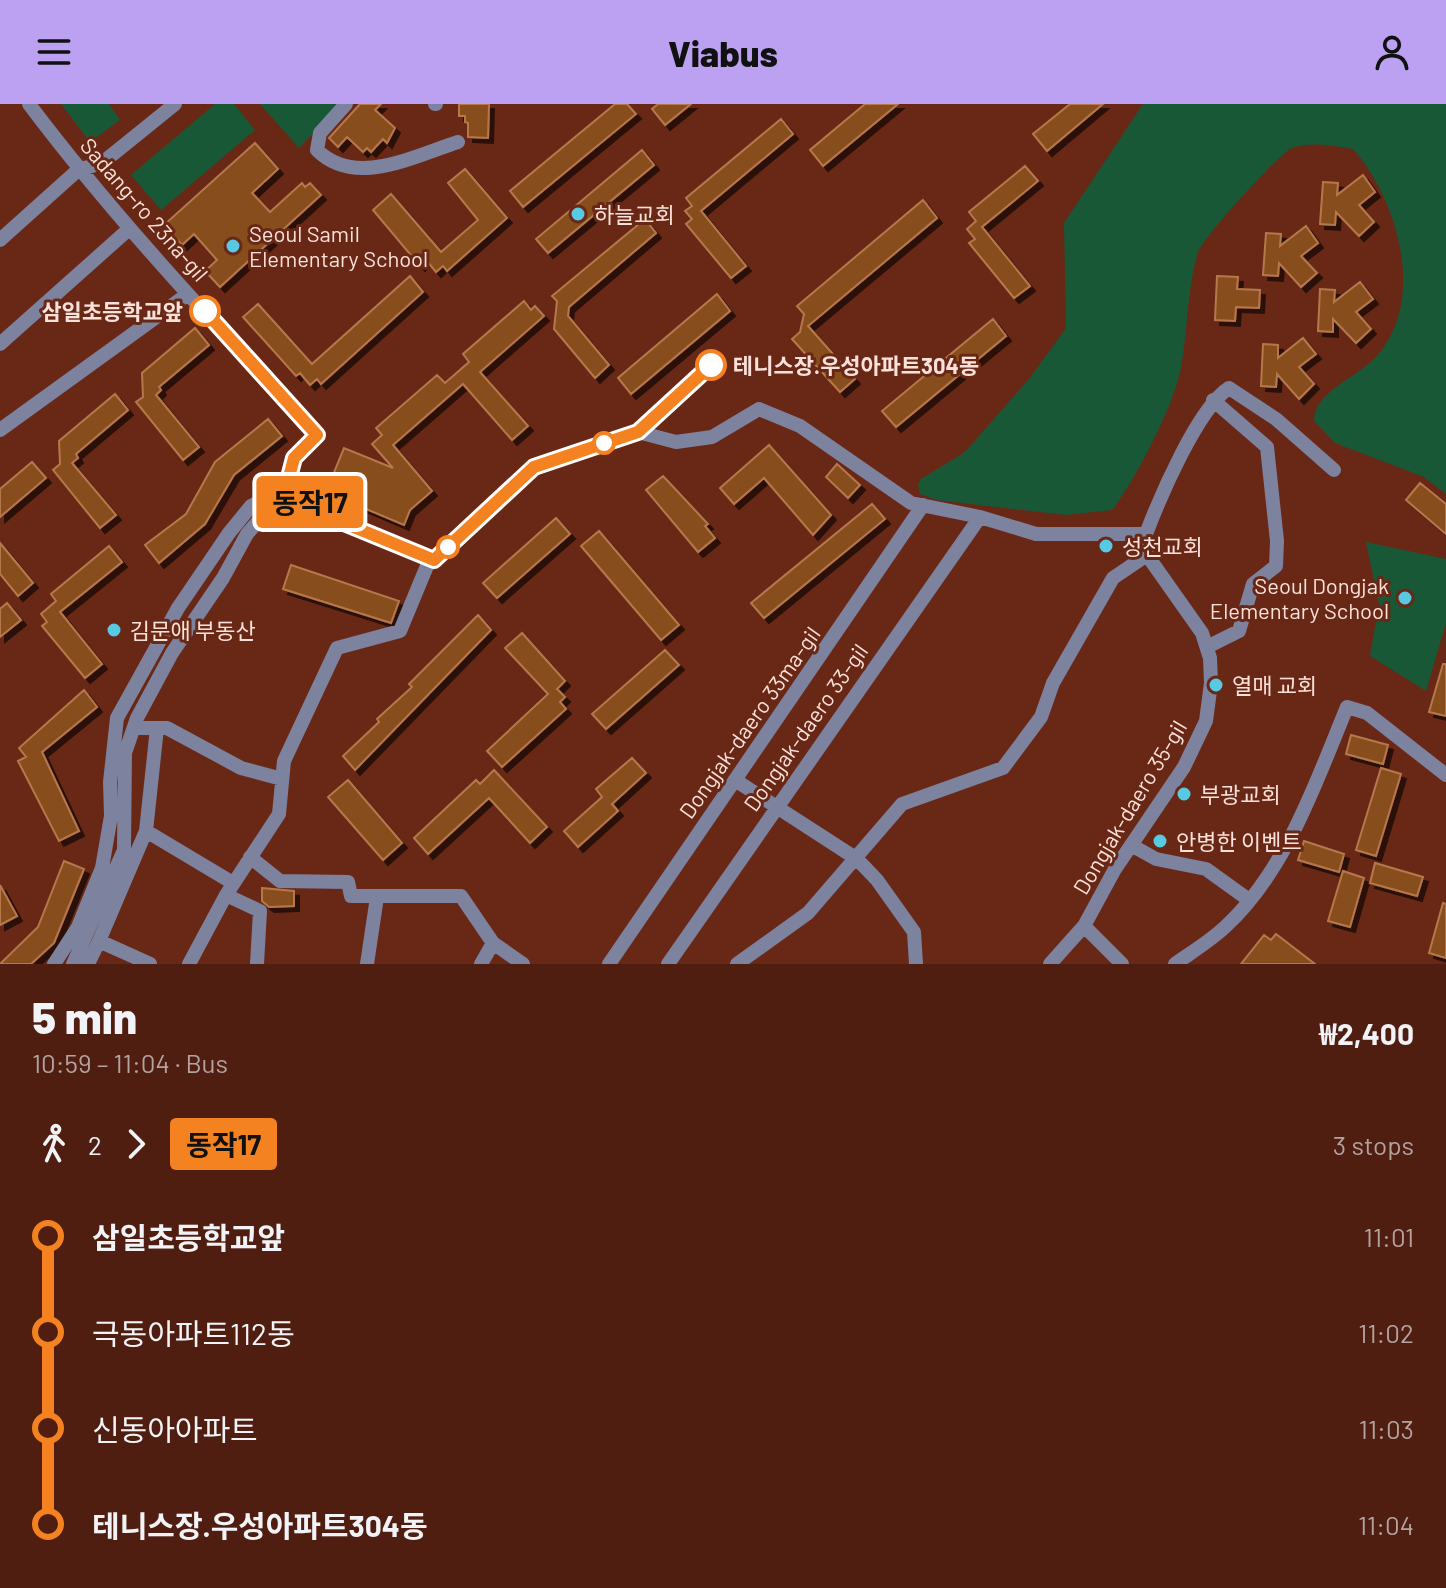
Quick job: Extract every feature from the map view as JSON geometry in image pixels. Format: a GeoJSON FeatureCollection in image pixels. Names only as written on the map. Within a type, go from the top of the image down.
{"type":"FeatureCollection","features":[{"type":"Feature","properties":{"kind":"street","name":"Sadang-ro 23na-gil"},"geometry":{"type":"LineString","coordinates":[[29,104],[78,170],[129,229],[317,435],[294,458],[286,489],[247,534],[223,578],[172,653],[134,728],[118,782],[102,868],[78,927],[54,964]]}},
{"type":"Feature","properties":{"kind":"street"},"geometry":{"type":"LineString","coordinates":[[0,240],[78,170],[102,163],[175,104]]}},
{"type":"Feature","properties":{"kind":"street"},"geometry":{"type":"LineString","coordinates":[[346,104],[320,133],[317,150],[328,162],[369,169],[458,142]]}},
{"type":"Feature","properties":{"kind":"street"},"geometry":{"type":"LineString","coordinates":[[0,344],[129,229]]}},
{"type":"Feature","properties":{"kind":"street"},"geometry":{"type":"LineString","coordinates":[[0,430],[188,294]]}},
{"type":"Feature","properties":{"kind":"street"},"geometry":{"type":"LineString","coordinates":[[737,964],[765,947],[808,913],[902,804],[1003,768],[1041,717],[1053,683],[1113,578],[1147,555],[1146,534],[1160,498],[1213,400],[1229,388],[1276,419],[1334,470]]}},
{"type":"Feature","properties":{"kind":"street"},"geometry":{"type":"LineString","coordinates":[[1207,647],[1239,631],[1253,584],[1276,566],[1277,541],[1267,447],[1213,400]]}},
{"type":"Feature","properties":{"kind":"street"},"geometry":{"type":"LineString","coordinates":[[189,964],[230,889],[279,814],[284,761],[337,648],[400,631],[427,566],[534,467],[638,432],[676,442],[712,437],[759,409],[800,426],[875,481],[911,503],[980,517],[1036,534],[1146,534]]}},
{"type":"Feature","properties":{"kind":"street","name":"Sadang-ro 23na-gil"},"geometry":{"type":"LineString","coordinates":[[73,964],[124,850],[117,718],[178,608],[251,506],[286,489]]}},
{"type":"Feature","properties":{"kind":"street"},"geometry":{"type":"LineString","coordinates":[[286,489],[301,494],[322,514],[434,560]]}},
{"type":"Feature","properties":{"kind":"street","name":"Dongjak-daero 33ma-gil"},"geometry":{"type":"LineString","coordinates":[[609,964],[923,505]]}},
{"type":"Feature","properties":{"kind":"street","name":"Dongjak-daero 33-gil"},"geometry":{"type":"LineString","coordinates":[[668,964],[980,517]]}},
{"type":"Feature","properties":{"kind":"street","name":"Dongjak-daero 35-gil"},"geometry":{"type":"LineString","coordinates":[[1050,964],[1084,926],[1131,845],[1184,767],[1206,721],[1211,683],[1207,647],[1202,633],[1147,555]]}},
{"type":"Feature","properties":{"kind":"street"},"geometry":{"type":"LineString","coordinates":[[1175,964],[1225,927],[1249,900],[1290,836],[1347,707],[1367,713],[1446,775]]}},
{"type":"Feature","properties":{"kind":"street"},"geometry":{"type":"LineString","coordinates":[[134,728],[167,728],[241,768],[282,779]]}},
{"type":"Feature","properties":{"kind":"street"},"geometry":{"type":"LineString","coordinates":[[88,964],[146,831],[157,728]]}},
{"type":"Feature","properties":{"kind":"street"},"geometry":{"type":"LineString","coordinates":[[735,780],[857,859],[877,880],[914,932],[916,964]]}},
{"type":"Feature","properties":{"kind":"street"},"geometry":{"type":"LineString","coordinates":[[146,831],[189,857],[260,911],[257,964]]}},
{"type":"Feature","properties":{"kind":"street"},"geometry":{"type":"LineString","coordinates":[[1131,845],[1156,859],[1206,869],[1249,900]]}},
{"type":"Feature","properties":{"kind":"street"},"geometry":{"type":"LineString","coordinates":[[250,857],[280,881],[348,882],[351,896],[461,896],[493,943],[523,964]]}},
{"type":"Feature","properties":{"kind":"street"},"geometry":{"type":"LineString","coordinates":[[367,964],[377,897]]}},
{"type":"Feature","properties":{"kind":"street"},"geometry":{"type":"LineString","coordinates":[[1084,926],[1122,964]]}},
{"type":"Feature","properties":{"kind":"street"},"geometry":{"type":"LineString","coordinates":[[99,941],[126,950],[150,964]]}},
{"type":"Feature","properties":{"kind":"street"},"geometry":{"type":"LineString","coordinates":[[481,964],[493,943]]}},
{"type":"Feature","properties":{"kind":"green space"},"geometry":{"type":"Polygon","coordinates":[[[61,104],[109,104],[120,120],[90,142],[61,104]]]}},
{"type":"Feature","properties":{"kind":"green space"},"geometry":{"type":"Polygon","coordinates":[[[215,104],[234,104],[255,130],[161,210],[131,175],[215,104]]]}},
{"type":"Feature","properties":{"kind":"green space"},"geometry":{"type":"Polygon","coordinates":[[[260,104],[341,104],[299,148],[260,104]]]}},
{"type":"Feature","properties":{"kind":"green space"},"geometry":{"type":"Polygon","coordinates":[[[1143,104],[1446,104],[1446,494],[1424,477],[1335,443],[1314,421],[1316,411],[1328,394],[1375,358],[1391,335],[1400,308],[1403,280],[1401,251],[1394,223],[1369,170],[1353,149],[1315,144],[1292,148],[1285,153],[1226,214],[1198,252],[1183,353],[1171,401],[1132,481],[1112,510],[1066,515],[937,500],[920,494],[918,484],[921,479],[965,452],[1029,379],[1066,328],[1064,223],[1143,104]]]}},
{"type":"Feature","properties":{"kind":"green space"},"geometry":{"type":"Polygon","coordinates":[[[1366,542],[1446,559],[1446,623],[1426,691],[1370,656],[1379,604],[1366,542]]]}},
{"type":"Feature","properties":{"kind":"building"},"geometry":{"type":"Polygon","coordinates":[[[360,104],[381,104],[375,110],[395,128],[387,143],[383,139],[371,152],[367,148],[363,152],[347,137],[338,147],[329,138],[360,104]]]}},
{"type":"Feature","properties":{"kind":"building"},"geometry":{"type":"Polygon","coordinates":[[[459,104],[489,104],[488,138],[468,137],[468,123],[465,116],[459,116],[459,104]]]}},
{"type":"Feature","properties":{"kind":"building"},"geometry":{"type":"Polygon","coordinates":[[[615,104],[627,104],[636,114],[523,207],[510,191],[615,104]]]}},
{"type":"Feature","properties":{"kind":"building"},"geometry":{"type":"Polygon","coordinates":[[[658,104],[691,104],[665,125],[652,109],[658,104]]]}},
{"type":"Feature","properties":{"kind":"building"},"geometry":{"type":"Polygon","coordinates":[[[865,104],[898,104],[823,166],[810,150],[865,104]]]}},
{"type":"Feature","properties":{"kind":"building"},"geometry":{"type":"Polygon","coordinates":[[[1070,104],[1103,104],[1047,151],[1033,134],[1070,104]]]}},
{"type":"Feature","properties":{"kind":"building"},"geometry":{"type":"Polygon","coordinates":[[[781,119],[793,134],[701,211],[746,266],[731,278],[686,224],[692,219],[685,211],[692,206],[686,198],[781,119]]]}},
{"type":"Feature","properties":{"kind":"building"},"geometry":{"type":"Polygon","coordinates":[[[255,143],[278,169],[252,193],[270,212],[302,183],[305,187],[310,183],[321,195],[220,287],[205,271],[217,260],[194,234],[182,245],[164,225],[255,143]]]}},
{"type":"Feature","properties":{"kind":"building"},"geometry":{"type":"Polygon","coordinates":[[[642,150],[654,165],[548,253],[536,239],[642,150]]]}},
{"type":"Feature","properties":{"kind":"building"},"geometry":{"type":"Polygon","coordinates":[[[1025,166],[1038,181],[982,227],[1030,286],[1014,298],[969,243],[975,239],[967,229],[976,221],[969,212],[1025,166]]]}},
{"type":"Feature","properties":{"kind":"building"},"geometry":{"type":"Polygon","coordinates":[[[465,169],[507,218],[447,271],[443,266],[436,272],[426,260],[420,266],[373,210],[391,194],[441,252],[478,220],[448,183],[465,169]]]}},
{"type":"Feature","properties":{"kind":"building"},"geometry":{"type":"Polygon","coordinates":[[[1363,175],[1375,192],[1359,205],[1374,222],[1359,236],[1336,212],[1335,225],[1320,224],[1323,182],[1338,183],[1337,195],[1363,175]]]}},
{"type":"Feature","properties":{"kind":"building"},"geometry":{"type":"Polygon","coordinates":[[[923,200],[937,218],[808,326],[855,379],[840,392],[792,339],[800,332],[804,314],[797,306],[923,200]]]}},
{"type":"Feature","properties":{"kind":"building"},"geometry":{"type":"Polygon","coordinates":[[[645,219],[656,233],[569,307],[568,316],[609,365],[595,378],[554,329],[557,301],[552,296],[645,219]]]}},
{"type":"Feature","properties":{"kind":"building"},"geometry":{"type":"Polygon","coordinates":[[[1306,226],[1318,243],[1301,256],[1317,273],[1301,287],[1279,263],[1278,276],[1263,275],[1266,233],[1281,234],[1280,246],[1306,226]]]}},
{"type":"Feature","properties":{"kind":"building"},"geometry":{"type":"Polygon","coordinates":[[[410,276],[423,292],[321,384],[317,379],[310,385],[300,373],[296,376],[243,317],[258,304],[312,364],[410,276]]]}},
{"type":"Feature","properties":{"kind":"building"},"geometry":{"type":"Polygon","coordinates":[[[1217,276],[1238,277],[1237,289],[1260,290],[1259,308],[1236,307],[1235,321],[1215,320],[1217,276]]]}},
{"type":"Feature","properties":{"kind":"building"},"geometry":{"type":"Polygon","coordinates":[[[1360,282],[1373,299],[1356,312],[1371,329],[1356,343],[1333,319],[1333,332],[1318,331],[1320,289],[1335,290],[1334,302],[1360,282]]]}},
{"type":"Feature","properties":{"kind":"building"},"geometry":{"type":"Polygon","coordinates":[[[717,294],[730,311],[631,394],[618,378],[717,294]]]}},
{"type":"Feature","properties":{"kind":"building"},"geometry":{"type":"Polygon","coordinates":[[[524,301],[531,310],[535,306],[544,316],[480,372],[528,426],[512,440],[463,384],[393,445],[432,491],[410,510],[404,525],[326,492],[344,448],[393,468],[372,444],[382,435],[376,428],[437,375],[445,383],[469,362],[463,354],[524,301]]]}},
{"type":"Feature","properties":{"kind":"building"},"geometry":{"type":"Polygon","coordinates":[[[993,319],[1006,336],[896,427],[882,411],[993,319]]]}},
{"type":"Feature","properties":{"kind":"building"},"geometry":{"type":"Polygon","coordinates":[[[195,328],[209,345],[159,387],[161,390],[156,395],[199,447],[183,460],[136,402],[143,397],[142,373],[195,328]]]}},
{"type":"Feature","properties":{"kind":"building"},"geometry":{"type":"Polygon","coordinates":[[[1303,338],[1316,354],[1299,367],[1314,384],[1299,399],[1277,374],[1276,387],[1261,386],[1263,344],[1278,345],[1278,358],[1303,338]]]}},
{"type":"Feature","properties":{"kind":"building"},"geometry":{"type":"Polygon","coordinates":[[[115,394],[128,410],[76,454],[78,458],[72,463],[116,515],[100,528],[53,470],[60,464],[59,441],[115,394]]]}},
{"type":"Feature","properties":{"kind":"building"},"geometry":{"type":"Polygon","coordinates":[[[268,419],[282,436],[234,475],[205,524],[159,563],[145,545],[186,514],[215,462],[268,419]]]}},
{"type":"Feature","properties":{"kind":"building"},"geometry":{"type":"Polygon","coordinates":[[[769,445],[831,515],[813,535],[764,478],[734,504],[720,488],[769,445]]]}},
{"type":"Feature","properties":{"kind":"building"},"geometry":{"type":"Polygon","coordinates":[[[32,462],[46,478],[0,517],[0,489],[32,462]]]}},
{"type":"Feature","properties":{"kind":"building"},"geometry":{"type":"Polygon","coordinates":[[[837,464],[860,485],[848,498],[826,477],[837,464]]]}},
{"type":"Feature","properties":{"kind":"building"},"geometry":{"type":"Polygon","coordinates":[[[663,476],[708,524],[705,526],[715,538],[698,552],[646,490],[663,476]]]}},
{"type":"Feature","properties":{"kind":"building"},"geometry":{"type":"Polygon","coordinates":[[[1420,483],[1446,504],[1446,534],[1406,500],[1420,483]]]}},
{"type":"Feature","properties":{"kind":"building"},"geometry":{"type":"Polygon","coordinates":[[[872,504],[885,519],[764,618],[751,603],[872,504]]]}},
{"type":"Feature","properties":{"kind":"building"},"geometry":{"type":"Polygon","coordinates":[[[556,518],[570,534],[497,598],[483,583],[556,518]]]}},
{"type":"Feature","properties":{"kind":"building"},"geometry":{"type":"Polygon","coordinates":[[[599,531],[679,625],[661,640],[581,546],[599,531]]]}},
{"type":"Feature","properties":{"kind":"building"},"geometry":{"type":"Polygon","coordinates":[[[0,543],[33,583],[18,596],[0,574],[0,543]]]}},
{"type":"Feature","properties":{"kind":"building"},"geometry":{"type":"Polygon","coordinates":[[[109,546],[122,562],[60,612],[102,664],[85,678],[42,626],[47,622],[41,614],[56,601],[51,594],[109,546]]]}},
{"type":"Feature","properties":{"kind":"building"},"geometry":{"type":"Polygon","coordinates":[[[291,565],[399,601],[391,623],[283,589],[291,565]]]}},
{"type":"Feature","properties":{"kind":"building"},"geometry":{"type":"Polygon","coordinates":[[[7,603],[21,620],[0,637],[0,609],[7,603]]]}},
{"type":"Feature","properties":{"kind":"building"},"geometry":{"type":"Polygon","coordinates":[[[478,615],[491,630],[355,770],[343,756],[379,722],[377,719],[412,687],[409,684],[478,615]]]}},
{"type":"Feature","properties":{"kind":"building"},"geometry":{"type":"Polygon","coordinates":[[[522,633],[565,681],[557,689],[565,697],[560,702],[566,709],[502,767],[487,751],[548,694],[505,648],[522,633]]]}},
{"type":"Feature","properties":{"kind":"building"},"geometry":{"type":"Polygon","coordinates":[[[665,650],[679,665],[606,729],[592,714],[665,650]]]}},
{"type":"Feature","properties":{"kind":"building"},"geometry":{"type":"Polygon","coordinates":[[[1443,664],[1446,664],[1446,716],[1429,712],[1443,664]]]}},
{"type":"Feature","properties":{"kind":"building"},"geometry":{"type":"Polygon","coordinates":[[[84,690],[97,707],[42,752],[79,831],[59,841],[18,761],[26,757],[19,748],[84,690]]]}},
{"type":"Feature","properties":{"kind":"building"},"geometry":{"type":"Polygon","coordinates":[[[1351,735],[1388,745],[1383,764],[1346,754],[1351,735]]]}},
{"type":"Feature","properties":{"kind":"building"},"geometry":{"type":"Polygon","coordinates":[[[632,758],[646,773],[612,804],[618,811],[578,847],[564,831],[602,797],[596,789],[632,758]]]}},
{"type":"Feature","properties":{"kind":"building"},"geometry":{"type":"Polygon","coordinates":[[[1381,768],[1401,774],[1376,856],[1356,850],[1381,768]]]}},
{"type":"Feature","properties":{"kind":"building"},"geometry":{"type":"Polygon","coordinates":[[[494,770],[547,827],[530,843],[489,798],[428,854],[414,838],[476,780],[480,784],[494,770]]]}},
{"type":"Feature","properties":{"kind":"building"},"geometry":{"type":"Polygon","coordinates":[[[348,780],[402,843],[383,860],[328,797],[348,780]]]}},
{"type":"Feature","properties":{"kind":"building"},"geometry":{"type":"Polygon","coordinates":[[[1304,841],[1344,854],[1339,872],[1298,860],[1304,841]]]}},
{"type":"Feature","properties":{"kind":"building"},"geometry":{"type":"Polygon","coordinates":[[[64,861],[84,869],[54,943],[31,964],[0,964],[38,927],[64,861]]]}},
{"type":"Feature","properties":{"kind":"building"},"geometry":{"type":"Polygon","coordinates":[[[1375,863],[1423,877],[1417,896],[1370,883],[1375,863]]]}},
{"type":"Feature","properties":{"kind":"building"},"geometry":{"type":"Polygon","coordinates":[[[1343,871],[1364,878],[1350,927],[1328,921],[1343,871]]]}},
{"type":"Feature","properties":{"kind":"building"},"geometry":{"type":"Polygon","coordinates":[[[0,885],[17,916],[0,925],[0,885]]]}},
{"type":"Feature","properties":{"kind":"building"},"geometry":{"type":"Polygon","coordinates":[[[262,888],[294,891],[294,906],[269,907],[262,901],[262,888]]]}},
{"type":"Feature","properties":{"kind":"building"},"geometry":{"type":"Polygon","coordinates":[[[1443,903],[1446,904],[1446,958],[1429,953],[1443,903]]]}},
{"type":"Feature","properties":{"kind":"building"},"geometry":{"type":"Polygon","coordinates":[[[1276,934],[1315,964],[1241,964],[1264,935],[1271,940],[1276,934]]]}},
{"type":"Feature","properties":{"kind":"bus line","name":"동작17"},"geometry":{"type":"LineString","coordinates":[[205,311],[317,435],[294,458],[286,489],[301,494],[322,514],[434,560],[534,467],[638,432],[711,365]]}},
{"type":"Feature","properties":{"kind":"place","name":"하늘교회"},"geometry":{"type":"Point","coordinates":[578,214]}},
{"type":"Feature","properties":{"kind":"place","name":"Seoul Samil Elementary School"},"geometry":{"type":"Point","coordinates":[233,246]}},
{"type":"Feature","properties":{"kind":"place","name":"삼일초등학교앞"},"geometry":{"type":"Point","coordinates":[205,311]}},
{"type":"Feature","properties":{"kind":"place","name":"테니스장.우성아파트304동"},"geometry":{"type":"Point","coordinates":[711,365]}},
{"type":"Feature","properties":{"kind":"place","name":"성천교회"},"geometry":{"type":"Point","coordinates":[1106,546]}},
{"type":"Feature","properties":{"kind":"place","name":"Seoul Dongjak Elementary School"},"geometry":{"type":"Point","coordinates":[1405,598]}},
{"type":"Feature","properties":{"kind":"place","name":"김문애 부동산"},"geometry":{"type":"Point","coordinates":[114,630]}},
{"type":"Feature","properties":{"kind":"place","name":"열매 교회"},"geometry":{"type":"Point","coordinates":[1216,685]}},
{"type":"Feature","properties":{"kind":"place","name":"부광교회"},"geometry":{"type":"Point","coordinates":[1184,794]}},
{"type":"Feature","properties":{"kind":"place","name":"안병한 이벤트"},"geometry":{"type":"Point","coordinates":[1160,841]}}]}
